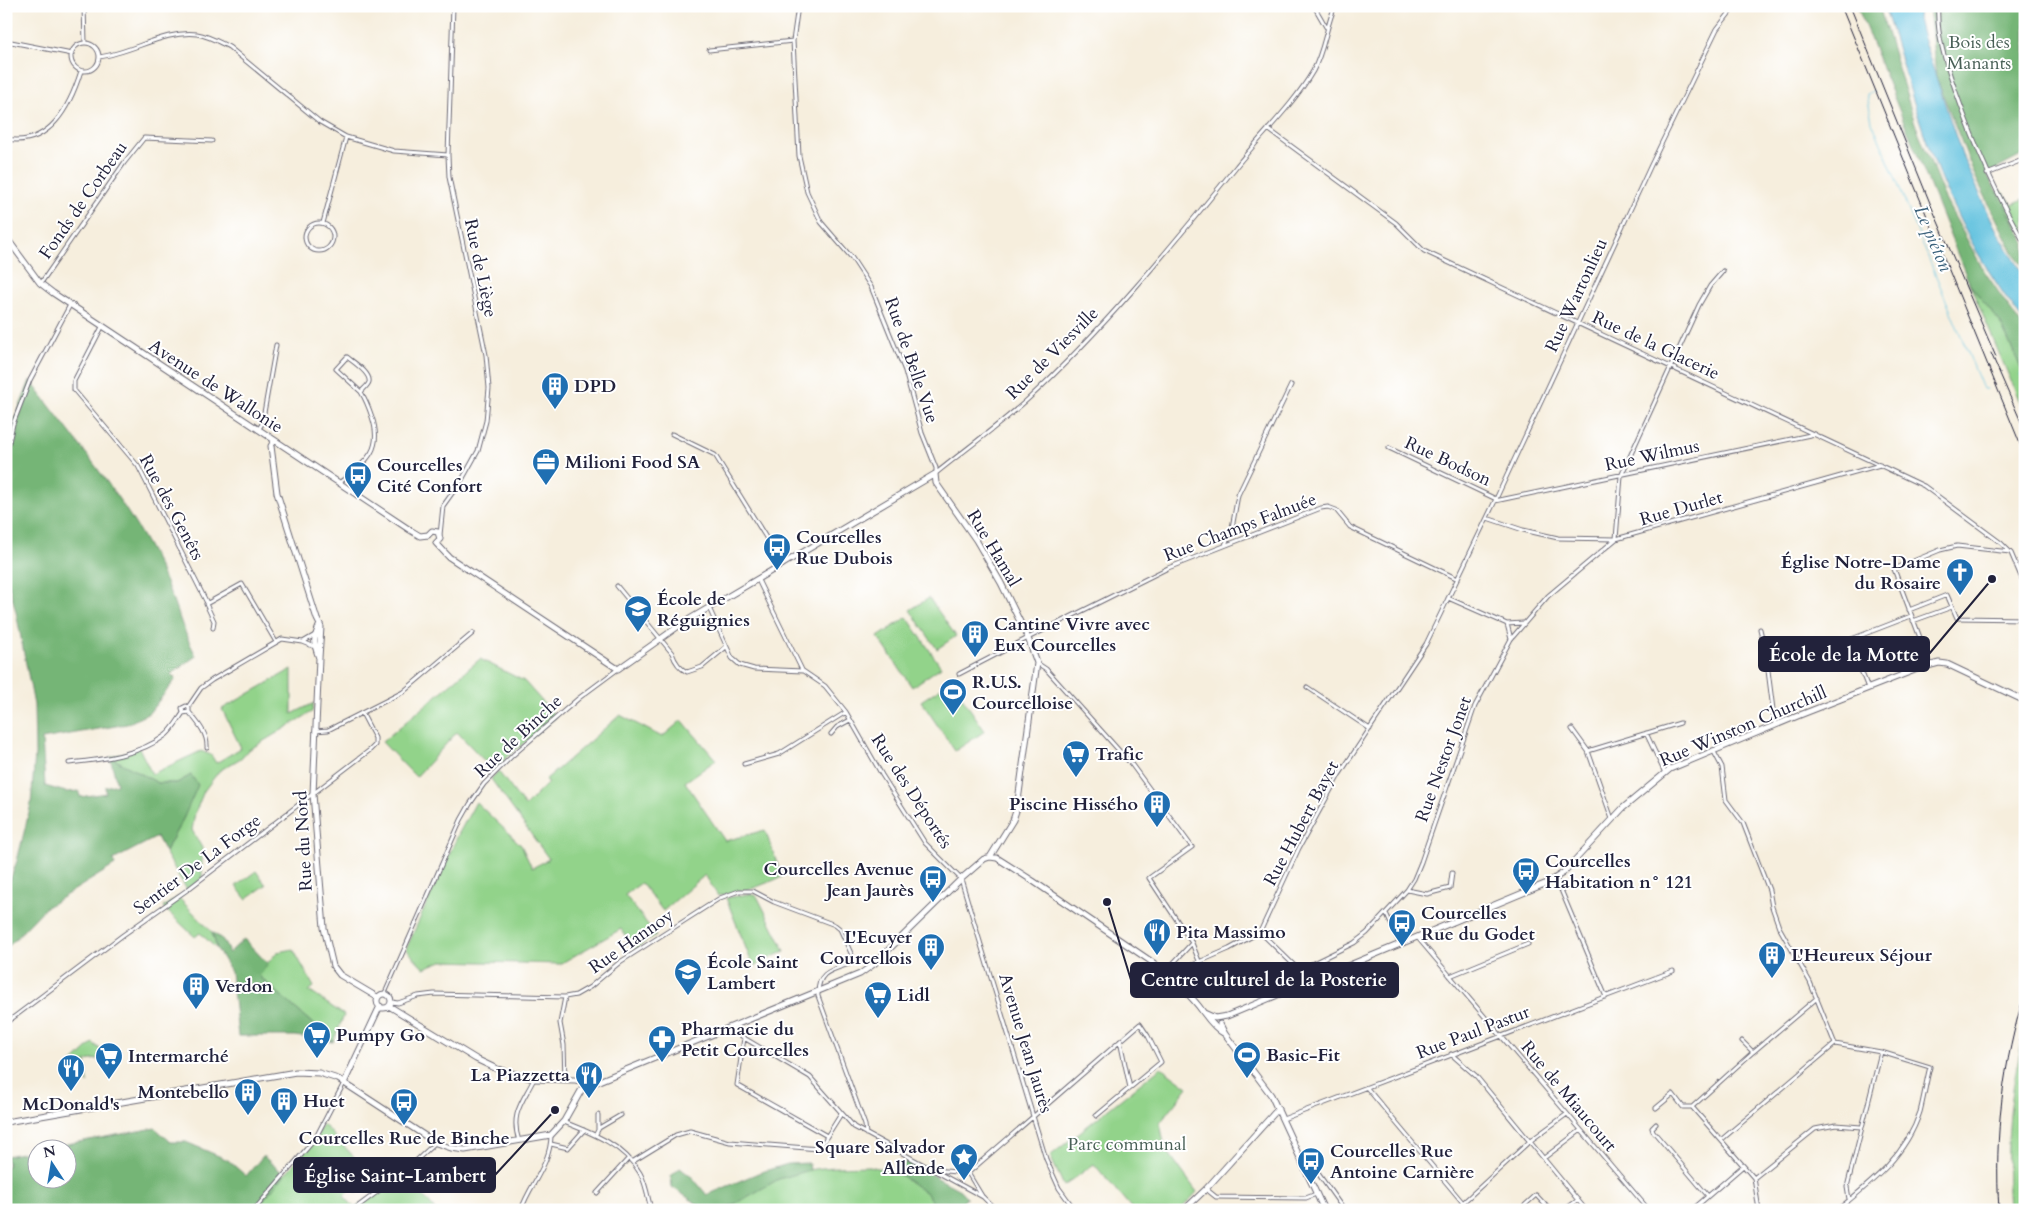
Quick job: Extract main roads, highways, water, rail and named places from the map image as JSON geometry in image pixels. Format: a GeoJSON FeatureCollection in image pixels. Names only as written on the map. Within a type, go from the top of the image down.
{"type":"FeatureCollection","features":[{"type":"Feature","properties":{"kind":"main road","name":"Avenue de Wallonie"},"geometry":{"type":"LineString","coordinates":[[6,237],[40,283],[70,305],[420,536],[428,535]]}},
{"type":"Feature","properties":{"kind":"main road","name":"Rue du Nord"},"geometry":{"type":"LineString","coordinates":[[274,441],[271,446],[277,493],[285,523],[320,624],[321,641],[312,794],[324,928],[333,966],[340,975],[378,997]]}},
{"type":"Feature","properties":{"kind":"main road","name":"Rue de Viesville"},"geometry":{"type":"LineString","coordinates":[[709,608],[936,474]]}},
{"type":"Feature","properties":{"kind":"main road","name":"Rue Hamal"},"geometry":{"type":"LineString","coordinates":[[936,474],[936,483],[976,540],[1001,583],[1028,638],[1037,663],[1017,808],[1014,820],[990,857]]}},
{"type":"Feature","properties":{"kind":"main road"},"geometry":{"type":"LineString","coordinates":[[434,531],[440,535],[440,539],[436,543],[431,542],[428,535],[434,531]]}},
{"type":"Feature","properties":{"kind":"main road","name":"Rue de Binche"},"geometry":{"type":"LineString","coordinates":[[436,543],[449,557],[618,670],[660,639],[709,608]]}},
{"type":"Feature","properties":{"kind":"main road","name":"Rue du Nord"},"geometry":{"type":"LineString","coordinates":[[319,658],[314,647],[315,635],[320,624]]}},
{"type":"Feature","properties":{"kind":"main road","name":"Rue Winston Churchill"},"geometry":{"type":"LineString","coordinates":[[1217,1022],[1227,1016],[1556,878],[1563,873],[1612,819],[1640,792],[1665,773],[1713,750],[1868,688],[1930,664],[1939,663],[1947,664],[2025,701]]}},
{"type":"Feature","properties":{"kind":"main road"},"geometry":{"type":"LineString","coordinates":[[6,1122],[296,1072],[319,1072],[344,1082],[436,1143],[451,1148],[465,1150],[551,1135],[564,1121],[582,1089],[860,974],[874,964],[961,879],[984,859],[990,857],[997,858],[1033,881],[1167,973],[1204,1013],[1209,1021],[1217,1022],[1220,1032],[1224,1034],[1271,1095],[1324,1210]]}},
{"type":"Feature","properties":{"kind":"main road"},"geometry":{"type":"LineString","coordinates":[[344,1082],[380,1006],[378,997],[385,993],[391,998],[390,1004],[386,1008],[380,1006]]}},
{"type":"Feature","properties":{"kind":"main road"},"geometry":{"type":"LineString","coordinates":[[390,1004],[486,1065],[534,1080],[565,1080],[594,1083]]}},
{"type":"Feature","properties":{"kind":"main road"},"geometry":{"type":"LineString","coordinates":[[1184,1210],[1206,1189],[1278,1110]]}},
{"type":"Feature","properties":{"kind":"water"},"geometry":{"type":"Polygon","coordinates":[[[1884,6],[1919,6],[1918,19],[1922,35],[1962,155],[1995,227],[2025,277],[2025,324],[1977,251],[1941,180],[1923,131],[1884,6]]]}},
{"type":"Feature","properties":{"kind":"waterway","name":"Le piéton"},"geometry":{"type":"LineString","coordinates":[[1873,91],[1867,94],[1872,122],[1983,389],[1987,389]]}},
{"type":"Feature","properties":{"kind":"waterway","name":"Le piéton"},"geometry":{"type":"LineString","coordinates":[[2020,375],[2025,374]]}},
{"type":"Feature","properties":{"kind":"railway"},"geometry":{"type":"LineString","coordinates":[[1841,6],[2025,456]]}},
{"type":"Feature","properties":{"kind":"railway"},"geometry":{"type":"LineString","coordinates":[[1850,6],[1930,203],[1996,357]]}},
{"type":"Feature","properties":{"kind":"railway"},"geometry":{"type":"LineString","coordinates":[[1991,353],[2025,431]]}},
{"type":"Feature","properties":{"kind":"railway"},"geometry":{"type":"LineString","coordinates":[[1999,1210],[1998,1154],[2002,1100],[2011,1045],[2025,992]]}},
{"type":"Feature","properties":{"kind":"railway"},"geometry":{"type":"LineString","coordinates":[[2019,1041],[2025,1019]]}},
{"type":"Feature","properties":{"kind":"place","name":"DPD"},"geometry":{"type":"Point","coordinates":[555,410]}},
{"type":"Feature","properties":{"kind":"place","name":"Milioni Food SA"},"geometry":{"type":"Point","coordinates":[546,486]}},
{"type":"Feature","properties":{"kind":"place","name":"Courcelles Cité Confort"},"geometry":{"type":"Point","coordinates":[358,499]}},
{"type":"Feature","properties":{"kind":"place","name":"Courcelles Rue Dubois"},"geometry":{"type":"Point","coordinates":[777,571]}},
{"type":"Feature","properties":{"kind":"place","name":"École de la Motte"},"geometry":{"type":"Point","coordinates":[1992,579]}},
{"type":"Feature","properties":{"kind":"place","name":"Église Notre-Dame du Rosaire"},"geometry":{"type":"Point","coordinates":[1960,596]}},
{"type":"Feature","properties":{"kind":"place","name":"École de Réguignies"},"geometry":{"type":"Point","coordinates":[638,633]}},
{"type":"Feature","properties":{"kind":"place","name":"Cantine Vivre avec Eux Courcelles"},"geometry":{"type":"Point","coordinates":[975,658]}},
{"type":"Feature","properties":{"kind":"place","name":"R.U.S. Courcelloise"},"geometry":{"type":"Point","coordinates":[953,716]}},
{"type":"Feature","properties":{"kind":"place","name":"Trafic"},"geometry":{"type":"Point","coordinates":[1076,778]}},
{"type":"Feature","properties":{"kind":"place","name":"Piscine Hissého"},"geometry":{"type":"Point","coordinates":[1157,828]}},
{"type":"Feature","properties":{"kind":"place","name":"Courcelles Habitation n° 121"},"geometry":{"type":"Point","coordinates":[1526,895]}},
{"type":"Feature","properties":{"kind":"place","name":"Centre culturel de la Posterie"},"geometry":{"type":"Point","coordinates":[1107,902]}},
{"type":"Feature","properties":{"kind":"place","name":"Courcelles Avenue Jean Jaurès"},"geometry":{"type":"Point","coordinates":[933,903]}},
{"type":"Feature","properties":{"kind":"place","name":"Courcelles Rue du Godet"},"geometry":{"type":"Point","coordinates":[1402,947]}},
{"type":"Feature","properties":{"kind":"place","name":"Pita Massimo"},"geometry":{"type":"Point","coordinates":[1157,956]}},
{"type":"Feature","properties":{"kind":"place","name":"L'Ecuyer Courcellois"},"geometry":{"type":"Point","coordinates":[931,971]}},
{"type":"Feature","properties":{"kind":"place","name":"L'Heureux Séjour"},"geometry":{"type":"Point","coordinates":[1772,979]}},
{"type":"Feature","properties":{"kind":"place","name":"École Saint Lambert"},"geometry":{"type":"Point","coordinates":[688,996]}},
{"type":"Feature","properties":{"kind":"place","name":"Verdon"},"geometry":{"type":"Point","coordinates":[196,1010]}},
{"type":"Feature","properties":{"kind":"place","name":"Lidl"},"geometry":{"type":"Point","coordinates":[878,1019]}},
{"type":"Feature","properties":{"kind":"place","name":"Pumpy Go"},"geometry":{"type":"Point","coordinates":[317,1059]}},
{"type":"Feature","properties":{"kind":"place","name":"Pharmacie du Petit Courcelles"},"geometry":{"type":"Point","coordinates":[662,1063]}},
{"type":"Feature","properties":{"kind":"place","name":"Basic-Fit"},"geometry":{"type":"Point","coordinates":[1247,1079]}},
{"type":"Feature","properties":{"kind":"place","name":"Intermarché"},"geometry":{"type":"Point","coordinates":[109,1080]}},
{"type":"Feature","properties":{"kind":"place","name":"McDonald's"},"geometry":{"type":"Point","coordinates":[71,1092]}},
{"type":"Feature","properties":{"kind":"place","name":"La Piazzetta"},"geometry":{"type":"Point","coordinates":[589,1099]}},
{"type":"Feature","properties":{"kind":"place","name":"Église Saint-Lambert"},"geometry":{"type":"Point","coordinates":[555,1110]}},
{"type":"Feature","properties":{"kind":"place","name":"Montebello"},"geometry":{"type":"Point","coordinates":[248,1116]}},
{"type":"Feature","properties":{"kind":"place","name":"Huet"},"geometry":{"type":"Point","coordinates":[284,1125]}},
{"type":"Feature","properties":{"kind":"place","name":"Courcelles Rue de Binche"},"geometry":{"type":"Point","coordinates":[404,1126]}},
{"type":"Feature","properties":{"kind":"place","name":"Square Salvador Allende"},"geometry":{"type":"Point","coordinates":[964,1181]}},
{"type":"Feature","properties":{"kind":"place","name":"Courcelles Rue Antoine Carnière"},"geometry":{"type":"Point","coordinates":[1311,1185]}},
{"type":"Feature","properties":{"kind":"park label","name":"Bois des Manants"},"geometry":{"type":"Point","coordinates":[1979,52]}},
{"type":"Feature","properties":{"kind":"park label","name":"Parc communal"},"geometry":{"type":"Point","coordinates":[1127,1144]}}]}
